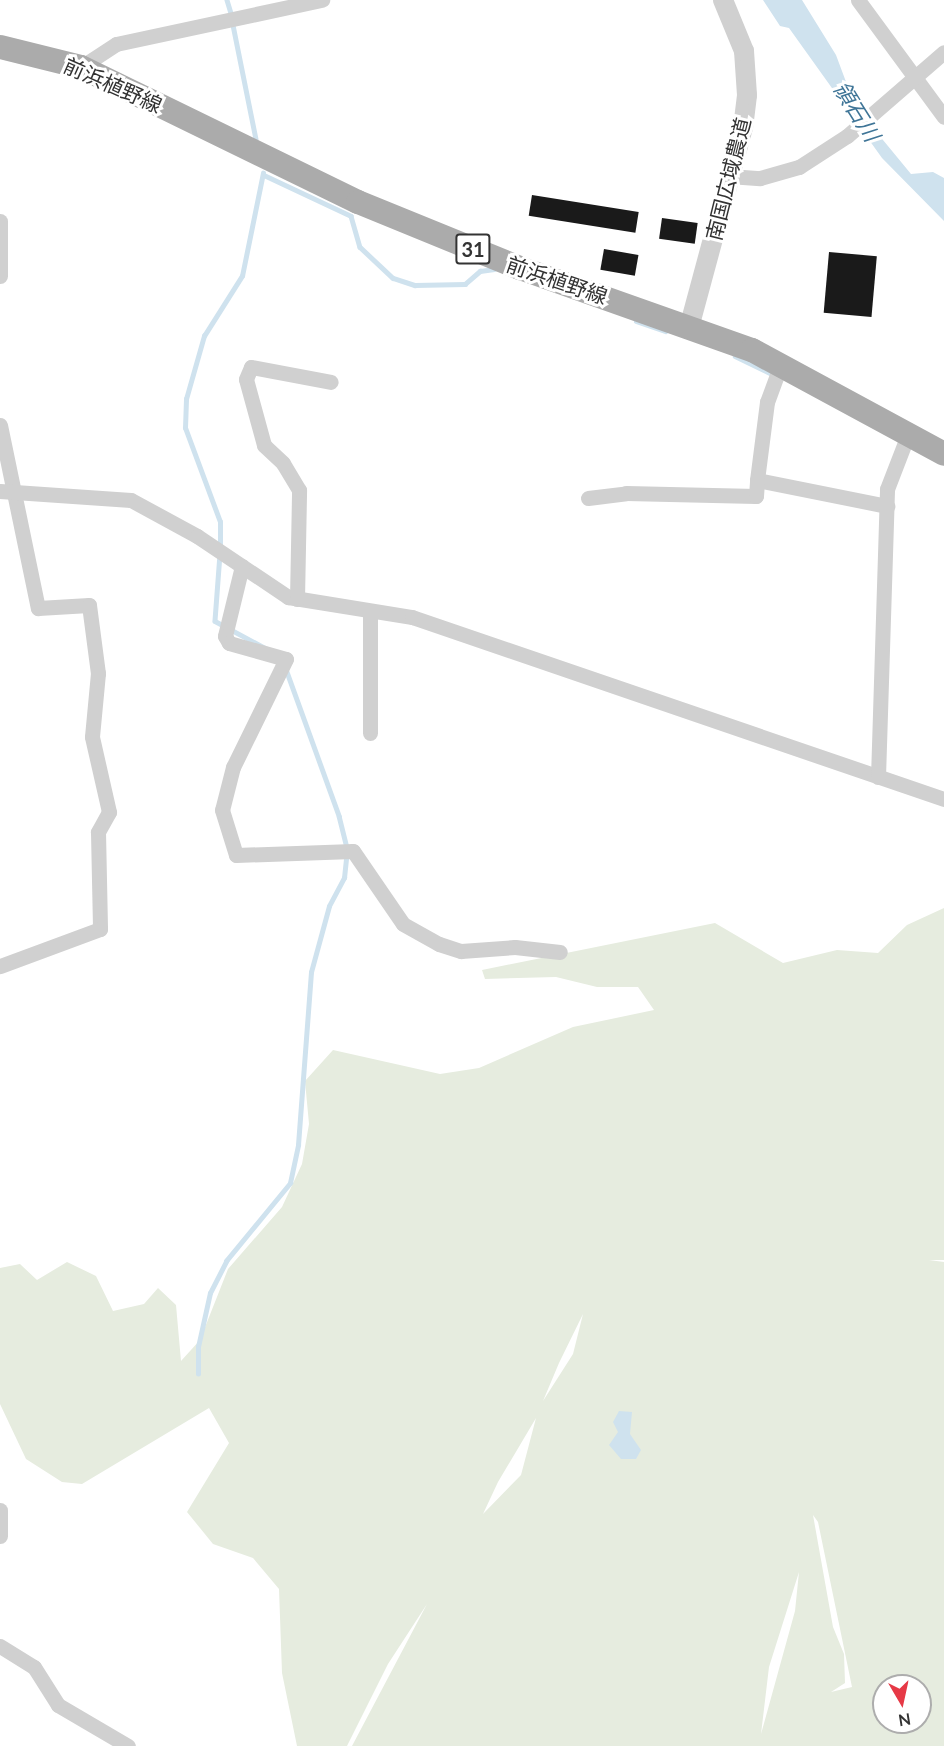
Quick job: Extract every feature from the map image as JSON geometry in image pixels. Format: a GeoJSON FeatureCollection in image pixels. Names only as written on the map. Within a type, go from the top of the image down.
{"type":"FeatureCollection","features":[{"type":"Feature","properties":{"kind":"main road","name":"前浜植野線"},"geometry":{"type":"LineString","coordinates":[[0,47],[81,67],[358,202],[520,268],[690,324],[782,364],[909,432],[944,454]]}},
{"type":"Feature","properties":{"kind":"street"},"geometry":{"type":"LineString","coordinates":[[81,67],[116,44],[322,0]]}},
{"type":"Feature","properties":{"kind":"street","name":"南国広域農道"},"geometry":{"type":"LineString","coordinates":[[690,324],[743,128],[747,70],[739,30],[723,0]]}},
{"type":"Feature","properties":{"kind":"street"},"geometry":{"type":"LineString","coordinates":[[858,0],[911,79],[944,117]]}},
{"type":"Feature","properties":{"kind":"street"},"geometry":{"type":"LineString","coordinates":[[729,176],[777,175],[847,136],[944,52]]}},
{"type":"Feature","properties":{"kind":"street"},"geometry":{"type":"LineString","coordinates":[[0,221],[0,276]]}},
{"type":"Feature","properties":{"kind":"street"},"geometry":{"type":"LineString","coordinates":[[588,498],[626,493],[756,496],[767,402],[782,364]]}},
{"type":"Feature","properties":{"kind":"street"},"geometry":{"type":"LineString","coordinates":[[297,599],[298,490],[283,463],[264,445],[246,379],[251,367],[332,382]]}},
{"type":"Feature","properties":{"kind":"street"},"geometry":{"type":"LineString","coordinates":[[0,425],[7,491],[38,608],[90,605],[98,673],[92,737],[109,812],[98,832],[100,929],[0,966]]}},
{"type":"Feature","properties":{"kind":"street"},"geometry":{"type":"LineString","coordinates":[[878,777],[887,489],[909,432]]}},
{"type":"Feature","properties":{"kind":"street"},"geometry":{"type":"LineString","coordinates":[[757,480],[887,506]]}},
{"type":"Feature","properties":{"kind":"street"},"geometry":{"type":"LineString","coordinates":[[7,491],[131,500],[297,599],[412,617],[944,799]]}},
{"type":"Feature","properties":{"kind":"street"},"geometry":{"type":"LineString","coordinates":[[242,566],[225,636],[229,644],[286,659],[233,767],[222,810],[236,855],[353,851],[403,924],[439,944],[461,951],[515,947],[560,952]]}},
{"type":"Feature","properties":{"kind":"street"},"geometry":{"type":"LineString","coordinates":[[370,612],[370,733]]}},
{"type":"Feature","properties":{"kind":"street"},"geometry":{"type":"LineString","coordinates":[[0,1510],[0,1536]]}},
{"type":"Feature","properties":{"kind":"street"},"geometry":{"type":"LineString","coordinates":[[0,1646],[34,1667],[58,1705],[128,1746]]}},
{"type":"Feature","properties":{"kind":"shaded area"},"geometry":{"type":"Polygon","coordinates":[[[944,908],[944,1260],[929,1260],[944,1262],[944,1746],[352,1746],[427,1604],[388,1664],[347,1746],[297,1746],[282,1673],[279,1589],[253,1558],[213,1544],[187,1512],[229,1443],[209,1408],[82,1484],[62,1482],[26,1459],[0,1404],[0,1268],[20,1264],[37,1280],[67,1262],[96,1276],[113,1311],[144,1304],[158,1288],[176,1305],[181,1361],[200,1340],[228,1269],[282,1207],[302,1164],[309,1124],[305,1081],[333,1050],[440,1074],[479,1068],[573,1027],[654,1010],[638,987],[597,987],[556,977],[485,979],[482,970],[715,923],[783,963],[837,950],[878,953],[907,925],[944,908]],[[583,1314],[559,1363],[543,1401],[573,1354],[583,1314]],[[536,1418],[498,1482],[483,1514],[521,1475],[536,1418]],[[813,1515],[833,1627],[844,1654],[845,1683],[831,1692],[852,1687],[818,1522],[813,1515]],[[799,1572],[769,1667],[761,1734],[795,1611],[799,1572]]]}},
{"type":"Feature","properties":{"kind":"water","name":"領石川"},"geometry":{"type":"Polygon","coordinates":[[[763,0],[802,0],[836,55],[855,106],[911,174],[933,172],[944,178],[944,221],[882,158],[789,28],[780,26],[763,0]]]}},
{"type":"Feature","properties":{"kind":"water"},"geometry":{"type":"Polygon","coordinates":[[[619,1411],[632,1412],[630,1434],[641,1450],[636,1459],[621,1459],[609,1445],[618,1432],[613,1422],[619,1411]]]}},
{"type":"Feature","properties":{"kind":"building"},"geometry":{"type":"Polygon","coordinates":[[[532,195],[639,212],[635,233],[529,216],[532,195]]]}},
{"type":"Feature","properties":{"kind":"building"},"geometry":{"type":"Polygon","coordinates":[[[662,218],[698,223],[695,244],[659,239],[662,218]]]}},
{"type":"Feature","properties":{"kind":"building"},"geometry":{"type":"Polygon","coordinates":[[[604,249],[638,255],[635,276],[600,270],[604,249]]]}},
{"type":"Feature","properties":{"kind":"building"},"geometry":{"type":"Polygon","coordinates":[[[829,252],[877,256],[872,317],[824,313],[829,252]]]}},
{"type":"Feature","properties":{"kind":"waterway"},"geometry":{"type":"LineString","coordinates":[[227,0],[231,13]]}},
{"type":"Feature","properties":{"kind":"waterway"},"geometry":{"type":"LineString","coordinates":[[233,25],[256,139]]}},
{"type":"Feature","properties":{"kind":"waterway"},"geometry":{"type":"LineString","coordinates":[[220,546],[220,522],[185,428],[186,399],[204,336],[242,276],[263,173]]}},
{"type":"Feature","properties":{"kind":"waterway"},"geometry":{"type":"LineString","coordinates":[[264,175],[351,216],[360,247],[393,278],[415,285],[465,284],[480,271],[494,269]]}},
{"type":"Feature","properties":{"kind":"waterway"},"geometry":{"type":"LineString","coordinates":[[636,321],[665,331]]}},
{"type":"Feature","properties":{"kind":"waterway"},"geometry":{"type":"LineString","coordinates":[[735,356],[770,373]]}},
{"type":"Feature","properties":{"kind":"waterway"},"geometry":{"type":"LineString","coordinates":[[220,554],[215,621],[267,649]]}},
{"type":"Feature","properties":{"kind":"waterway"},"geometry":{"type":"LineString","coordinates":[[198,1374],[198,1347],[210,1293],[226,1261],[290,1183],[298,1145],[311,972],[329,906],[344,878],[347,850],[339,817],[285,668]]}}]}
